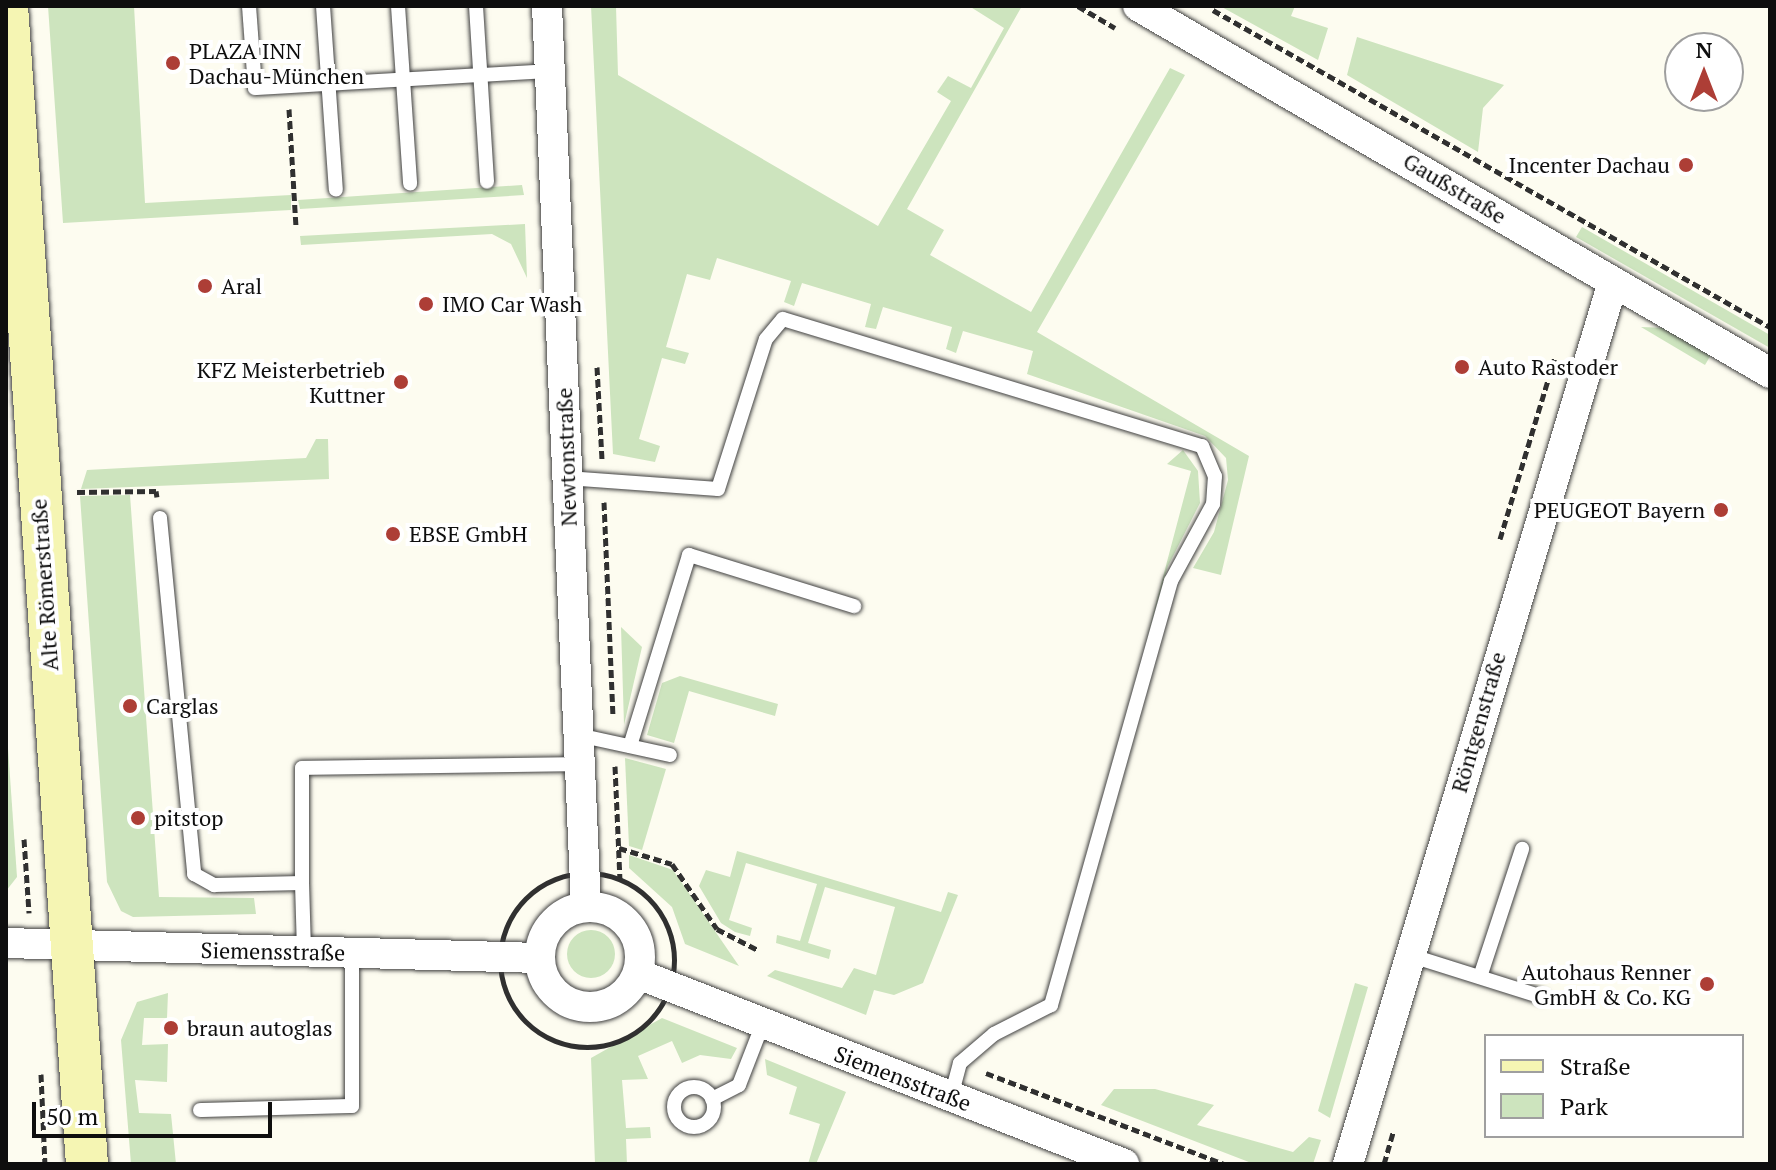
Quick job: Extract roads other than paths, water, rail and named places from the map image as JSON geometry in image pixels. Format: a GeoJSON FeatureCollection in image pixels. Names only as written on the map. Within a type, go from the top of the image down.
{"type":"FeatureCollection","features":[{"type":"Feature","properties":{"kind":"main road","name":"Alte Römerstraße"},"geometry":{"type":"LineString","coordinates":[[7,6],[14,278],[87,1164]]}},
{"type":"Feature","properties":{"kind":"street","name":"Newtonstraße"},"geometry":{"type":"LineString","coordinates":[[547,6],[586,907]]}},
{"type":"Feature","properties":{"kind":"street","name":"Gaußstraße"},"geometry":{"type":"LineString","coordinates":[[1138,6],[1770,373]]}},
{"type":"Feature","properties":{"kind":"street","name":"Röntgenstraße"},"geometry":{"type":"LineString","coordinates":[[1348,1164],[1613,282]]}},
{"type":"Feature","properties":{"kind":"street"},"geometry":{"type":"LineString","coordinates":[[586,907],[631,926],[641,958],[638,974],[618,999],[588,1007],[559,997],[540,958],[548,929],[586,907]]}},
{"type":"Feature","properties":{"kind":"street","name":"Siemensstraße"},"geometry":{"type":"LineString","coordinates":[[6,943],[540,958]]}},
{"type":"Feature","properties":{"kind":"street","name":"Siemensstraße"},"geometry":{"type":"LineString","coordinates":[[638,974],[1124,1164]]}},
{"type":"Feature","properties":{"kind":"lane"},"geometry":{"type":"LineString","coordinates":[[249,6],[255,88],[550,71]]}},
{"type":"Feature","properties":{"kind":"lane"},"geometry":{"type":"LineString","coordinates":[[323,6],[336,190]]}},
{"type":"Feature","properties":{"kind":"lane"},"geometry":{"type":"LineString","coordinates":[[398,6],[410,184]]}},
{"type":"Feature","properties":{"kind":"lane"},"geometry":{"type":"LineString","coordinates":[[476,6],[487,182]]}},
{"type":"Feature","properties":{"kind":"lane"},"geometry":{"type":"LineString","coordinates":[[567,478],[718,489],[766,339],[783,319],[1202,446],[1215,476],[1213,504],[1171,581],[1051,1005],[994,1034],[960,1063],[951,1097]]}},
{"type":"Feature","properties":{"kind":"lane"},"geometry":{"type":"LineString","coordinates":[[160,518],[194,874],[214,885],[302,883]]}},
{"type":"Feature","properties":{"kind":"lane"},"geometry":{"type":"LineString","coordinates":[[630,746],[689,555],[854,606]]}},
{"type":"Feature","properties":{"kind":"lane"},"geometry":{"type":"LineString","coordinates":[[304,952],[302,768],[630,746],[670,755]]}},
{"type":"Feature","properties":{"kind":"lane"},"geometry":{"type":"LineString","coordinates":[[1480,977],[1522,849]]}},
{"type":"Feature","properties":{"kind":"lane"},"geometry":{"type":"LineString","coordinates":[[200,1110],[352,1106],[352,953]]}},
{"type":"Feature","properties":{"kind":"lane"},"geometry":{"type":"LineString","coordinates":[[1409,955],[1542,997]]}},
{"type":"Feature","properties":{"kind":"lane"},"geometry":{"type":"LineString","coordinates":[[712,1099],[739,1085],[763,1023]]}},
{"type":"Feature","properties":{"kind":"place","name":"PLAZA INN Dachau-München"},"geometry":{"type":"Point","coordinates":[173,63]}},
{"type":"Feature","properties":{"kind":"place","name":"Incenter Dachau"},"geometry":{"type":"Point","coordinates":[1686,165]}},
{"type":"Feature","properties":{"kind":"place","name":"Aral"},"geometry":{"type":"Point","coordinates":[205,286]}},
{"type":"Feature","properties":{"kind":"place","name":"IMO Car Wash"},"geometry":{"type":"Point","coordinates":[426,304]}},
{"type":"Feature","properties":{"kind":"place","name":"Auto Rastoder"},"geometry":{"type":"Point","coordinates":[1462,367]}},
{"type":"Feature","properties":{"kind":"place","name":"KFZ Meisterbetrieb Kuttner"},"geometry":{"type":"Point","coordinates":[401,382]}},
{"type":"Feature","properties":{"kind":"place","name":"PEUGEOT Bayern"},"geometry":{"type":"Point","coordinates":[1721,510]}},
{"type":"Feature","properties":{"kind":"place","name":"EBSE GmbH"},"geometry":{"type":"Point","coordinates":[393,534]}},
{"type":"Feature","properties":{"kind":"place","name":"Carglas"},"geometry":{"type":"Point","coordinates":[130,706]}},
{"type":"Feature","properties":{"kind":"place","name":"pitstop"},"geometry":{"type":"Point","coordinates":[138,818]}},
{"type":"Feature","properties":{"kind":"place","name":"Autohaus Renner GmbH & Co. KG"},"geometry":{"type":"Point","coordinates":[1707,984]}},
{"type":"Feature","properties":{"kind":"place","name":"braun autoglas"},"geometry":{"type":"Point","coordinates":[171,1028]}}]}
